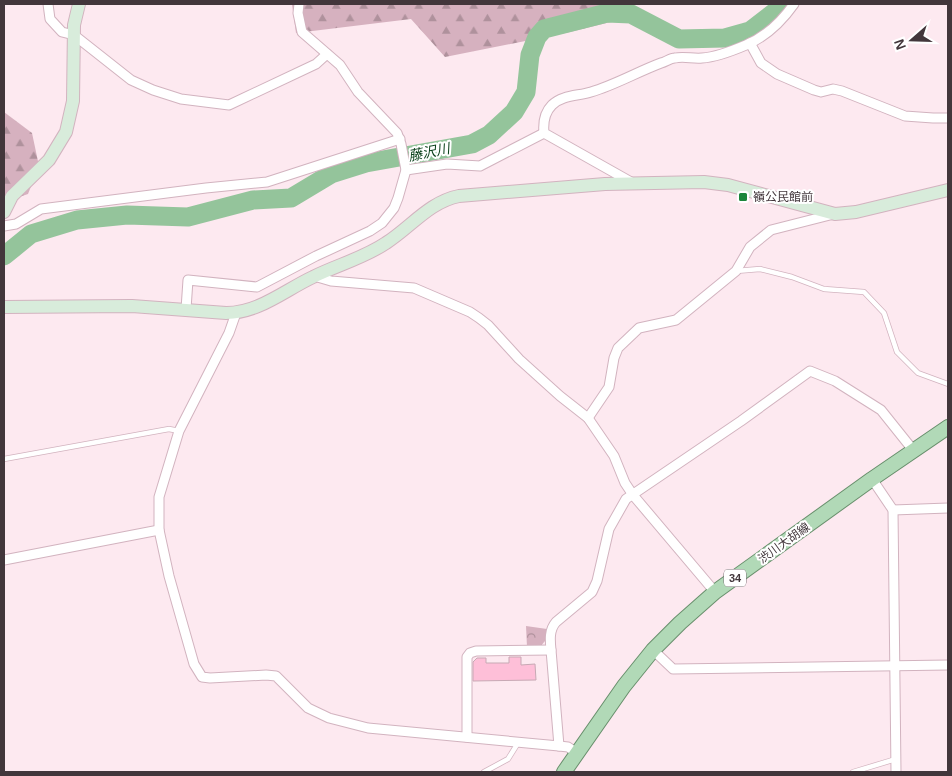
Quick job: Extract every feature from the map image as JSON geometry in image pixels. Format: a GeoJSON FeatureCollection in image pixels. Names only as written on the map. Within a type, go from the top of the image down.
{"type":"FeatureCollection","features":[{"type":"Feature","properties":{"kind":"main road","name":"渋川大胡線"},"geometry":{"type":"LineString","coordinates":[[564,772],[614,699],[653,650],[680,622],[715,592],[948,427]]}},
{"type":"Feature","properties":{"kind":"street"},"geometry":{"type":"LineString","coordinates":[[48,4],[50,19],[62,32],[74,35],[131,80],[153,90],[181,99],[229,105],[316,64],[328,54]]}},
{"type":"Feature","properties":{"kind":"street"},"geometry":{"type":"LineString","coordinates":[[4,212],[12,196],[49,160],[66,132],[73,101],[74,25],[79,4]]}},
{"type":"Feature","properties":{"kind":"street"},"geometry":{"type":"LineString","coordinates":[[186,309],[188,280],[257,287],[316,256],[370,231],[382,223],[394,208],[406,169],[398,133],[358,92],[340,65],[302,32],[298,13],[299,4]]}},
{"type":"Feature","properties":{"kind":"street"},"geometry":{"type":"LineString","coordinates":[[544,133],[545,117],[552,105],[559,100],[611,86],[637,72],[675,58],[702,58],[718,55],[750,43],[776,25],[787,15],[794,4]]}},
{"type":"Feature","properties":{"kind":"street"},"geometry":{"type":"LineString","coordinates":[[750,43],[758,60],[764,66],[793,82],[814,90],[822,92],[833,89],[842,91],[905,116],[948,118]]}},
{"type":"Feature","properties":{"kind":"street"},"geometry":{"type":"LineString","coordinates":[[406,169],[447,164],[480,166],[544,133]]}},
{"type":"Feature","properties":{"kind":"street"},"geometry":{"type":"LineString","coordinates":[[544,133],[634,183]]}},
{"type":"Feature","properties":{"kind":"street"},"geometry":{"type":"LineString","coordinates":[[4,226],[16,224],[41,210],[206,188],[267,182],[401,142]]}},
{"type":"Feature","properties":{"kind":"street"},"geometry":{"type":"LineString","coordinates":[[4,307],[132,306],[236,313],[264,304],[314,276],[378,248],[438,203],[452,197],[596,184],[704,182],[728,185],[835,214]]}},
{"type":"Feature","properties":{"kind":"street"},"geometry":{"type":"LineString","coordinates":[[588,418],[609,387],[614,358],[618,348],[639,328],[676,320],[736,271],[750,247],[771,230],[948,190]]}},
{"type":"Feature","properties":{"kind":"street"},"geometry":{"type":"LineString","coordinates":[[314,276],[331,282],[414,288],[470,312],[488,324],[519,359],[588,418],[614,456],[625,483],[633,494],[715,592]]}},
{"type":"Feature","properties":{"kind":"street"},"geometry":{"type":"LineString","coordinates":[[236,313],[229,333],[179,431],[159,497],[159,530],[169,576],[194,664],[202,677],[276,676],[308,708],[329,718],[368,728],[560,746],[568,747],[577,752]]}},
{"type":"Feature","properties":{"kind":"street"},"geometry":{"type":"LineString","coordinates":[[560,746],[550,636],[554,624],[592,592],[597,581],[608,529],[623,504],[633,494],[742,421],[810,372],[835,381],[881,410],[892,421],[913,450]]}},
{"type":"Feature","properties":{"kind":"street"},"geometry":{"type":"LineString","coordinates":[[872,479],[893,510],[896,772]]}},
{"type":"Feature","properties":{"kind":"street"},"geometry":{"type":"LineString","coordinates":[[893,510],[948,508]]}},
{"type":"Feature","properties":{"kind":"street"},"geometry":{"type":"LineString","coordinates":[[4,560],[159,530]]}},
{"type":"Feature","properties":{"kind":"street"},"geometry":{"type":"LineString","coordinates":[[467,737],[466,662],[470,653],[476,651],[551,650]]}},
{"type":"Feature","properties":{"kind":"street"},"geometry":{"type":"LineString","coordinates":[[653,650],[672,669],[948,665]]}},
{"type":"Feature","properties":{"kind":"lane"},"geometry":{"type":"LineString","coordinates":[[736,271],[760,269],[792,277],[824,289],[864,292],[884,313],[897,352],[918,373],[948,384]]}},
{"type":"Feature","properties":{"kind":"lane"},"geometry":{"type":"LineString","coordinates":[[4,459],[168,429],[179,431]]}},
{"type":"Feature","properties":{"kind":"lane"},"geometry":{"type":"LineString","coordinates":[[484,772],[508,759],[518,743]]}},
{"type":"Feature","properties":{"kind":"lane"},"geometry":{"type":"LineString","coordinates":[[853,772],[896,759]]}},
{"type":"Feature","properties":{"kind":"green space"},"geometry":{"type":"Polygon","coordinates":[[[292,4],[627,4],[631,17],[570,32],[445,57],[411,19],[296,33],[292,4]]]}},
{"type":"Feature","properties":{"kind":"green space"},"geometry":{"type":"Polygon","coordinates":[[[4,112],[32,133],[39,166],[28,194],[4,202],[4,112]]]}},
{"type":"Feature","properties":{"kind":"green space"},"geometry":{"type":"Polygon","coordinates":[[[526,626],[547,629],[545,641],[540,647],[527,647],[526,626]]]}},
{"type":"Feature","properties":{"kind":"building"},"geometry":{"type":"Polygon","coordinates":[[[509,657],[521,657],[521,665],[535,664],[536,680],[473,681],[473,662],[477,658],[486,658],[486,663],[509,663],[509,657]]]}},
{"type":"Feature","properties":{"kind":"waterway","name":"藤沢川"},"geometry":{"type":"LineString","coordinates":[[4,256],[31,234],[77,220],[127,215],[188,217],[253,200],[291,198],[331,174],[366,163],[472,144],[489,135],[514,112],[526,92],[530,55],[537,37],[544,29],[607,13],[631,14],[679,39],[725,38],[750,31],[785,4]]}},
{"type":"Feature","properties":{"kind":"place","name":"嶺公民館前"},"geometry":{"type":"Point","coordinates":[743,197]}}]}
